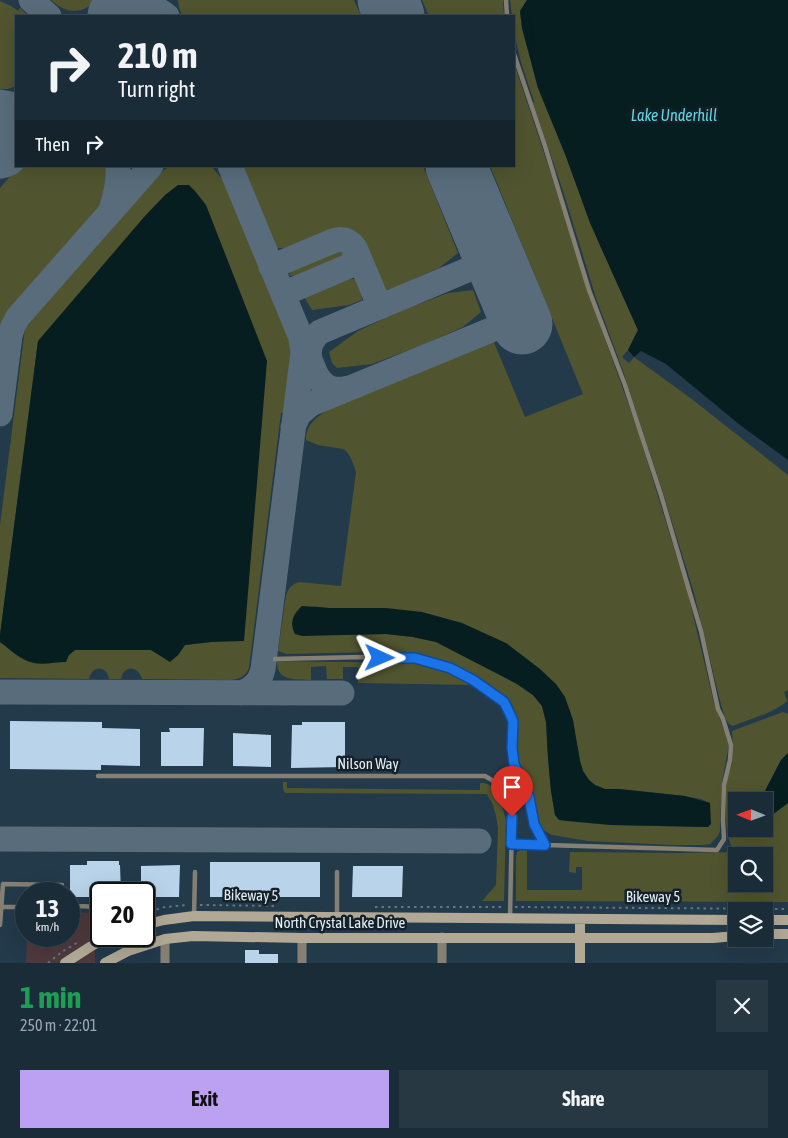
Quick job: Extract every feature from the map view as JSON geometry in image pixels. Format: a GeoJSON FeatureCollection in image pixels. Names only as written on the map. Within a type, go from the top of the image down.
{"type":"FeatureCollection","features":[{"type":"Feature","properties":{"kind":"main road","name":"North Crystal Lake Drive"},"geometry":{"type":"LineString","coordinates":[[155,922],[194,916],[728,920]]}},
{"type":"Feature","properties":{"kind":"main road"},"geometry":{"type":"LineString","coordinates":[[580,920],[580,963]]}},
{"type":"Feature","properties":{"kind":"main road"},"geometry":{"type":"LineString","coordinates":[[773,920],[788,920]]}},
{"type":"Feature","properties":{"kind":"main road"},"geometry":{"type":"LineString","coordinates":[[773,934],[788,934]]}},
{"type":"Feature","properties":{"kind":"main road","name":"North Crystal Lake Drive"},"geometry":{"type":"LineString","coordinates":[[106,963],[128,951],[165,939],[194,936],[302,938],[728,937]]}},
{"type":"Feature","properties":{"kind":"main road"},"geometry":{"type":"LineString","coordinates":[[65,963],[90,947]]}},
{"type":"Feature","properties":{"kind":"street"},"geometry":{"type":"LineString","coordinates":[[442,937],[442,963]]}},
{"type":"Feature","properties":{"kind":"street"},"geometry":{"type":"LineString","coordinates":[[302,938],[302,963]]}},
{"type":"Feature","properties":{"kind":"street"},"geometry":{"type":"LineString","coordinates":[[165,939],[165,963]]}},
{"type":"Feature","properties":{"kind":"lane"},"geometry":{"type":"LineString","coordinates":[[506,0],[507,15]]}},
{"type":"Feature","properties":{"kind":"lane"},"geometry":{"type":"LineString","coordinates":[[511,844],[717,850],[724,839],[724,785],[730,760],[731,745],[723,719],[718,710],[701,631],[661,495],[625,385],[590,290],[515,57]]}},
{"type":"Feature","properties":{"kind":"lane"},"geometry":{"type":"LineString","coordinates":[[276,658],[415,658],[450,668],[473,680],[504,702],[513,721],[512,748],[514,764],[529,797],[534,824],[545,845]]}},
{"type":"Feature","properties":{"kind":"lane","name":"Nilson Way"},"geometry":{"type":"LineString","coordinates":[[98,776],[485,776],[495,782],[512,817],[510,919]]}},
{"type":"Feature","properties":{"kind":"lane"},"geometry":{"type":"LineString","coordinates":[[194,916],[195,872]]}},
{"type":"Feature","properties":{"kind":"lane"},"geometry":{"type":"LineString","coordinates":[[336,917],[337,872]]}},
{"type":"Feature","properties":{"kind":"lane"},"geometry":{"type":"LineString","coordinates":[[0,925],[3,884],[15,884]]}},
{"type":"Feature","properties":{"kind":"lane"},"geometry":{"type":"LineString","coordinates":[[2,907],[15,907]]}},
{"type":"Feature","properties":{"kind":"lane"},"geometry":{"type":"LineString","coordinates":[[126,947],[128,951]]}},
{"type":"Feature","properties":{"kind":"path","name":"Bikeway 5"},"geometry":{"type":"LineString","coordinates":[[203,905],[279,906]]}},
{"type":"Feature","properties":{"kind":"path"},"geometry":{"type":"LineString","coordinates":[[155,910],[165,907],[188,906]]}},
{"type":"Feature","properties":{"kind":"path"},"geometry":{"type":"LineString","coordinates":[[373,907],[502,907]]}},
{"type":"Feature","properties":{"kind":"path","name":"Bikeway 5"},"geometry":{"type":"LineString","coordinates":[[518,907],[788,909]]}},
{"type":"Feature","properties":{"kind":"shaded area"},"geometry":{"type":"Polygon","coordinates":[[[80,912],[90,913],[90,947],[95,947],[95,963],[26,963],[27,947],[80,947],[80,912]]]}},
{"type":"Feature","properties":{"kind":"green space"},"geometry":{"type":"Polygon","coordinates":[[[51,0],[97,0],[85,8],[74,11],[62,8],[51,0]]]}},
{"type":"Feature","properties":{"kind":"green space"},"geometry":{"type":"Polygon","coordinates":[[[178,0],[354,0],[361,15],[182,15],[178,0]]]}},
{"type":"Feature","properties":{"kind":"green space"},"geometry":{"type":"Polygon","coordinates":[[[422,0],[503,0],[504,15],[429,15],[422,0]]]}},
{"type":"Feature","properties":{"kind":"green space"},"geometry":{"type":"Polygon","coordinates":[[[510,0],[527,0],[520,11],[522,28],[538,88],[598,241],[638,330],[628,350],[622,357],[629,363],[634,357],[693,400],[788,475],[788,690],[784,692],[787,701],[769,712],[733,726],[725,718],[694,593],[664,496],[623,371],[596,298],[533,103],[518,49],[515,32],[515,15],[512,15],[510,0]]]}},
{"type":"Feature","properties":{"kind":"green space"},"geometry":{"type":"Polygon","coordinates":[[[0,1],[18,11],[20,8],[28,15],[15,15],[15,86],[0,89],[0,1]]]}},
{"type":"Feature","properties":{"kind":"green space"},"geometry":{"type":"Polygon","coordinates":[[[515,66],[589,294],[638,431],[688,594],[714,703],[729,745],[722,782],[720,831],[710,844],[671,845],[588,841],[552,835],[539,828],[534,799],[517,762],[516,717],[510,704],[504,697],[453,667],[412,654],[370,652],[287,654],[278,651],[286,595],[291,587],[299,582],[341,586],[356,472],[350,456],[343,449],[318,445],[306,440],[308,428],[319,416],[333,406],[493,340],[525,417],[583,394],[490,167],[515,167],[515,66]],[[312,606],[344,635],[386,634],[436,642],[517,684],[533,695],[542,706],[546,722],[551,791],[555,815],[565,821],[611,825],[708,827],[710,803],[701,799],[605,789],[589,780],[583,771],[578,748],[540,669],[329,608],[312,606]]]}},
{"type":"Feature","properties":{"kind":"green space"},"geometry":{"type":"Polygon","coordinates":[[[18,167],[106,167],[104,197],[98,215],[0,326],[0,188],[18,167]]]}},
{"type":"Feature","properties":{"kind":"green space"},"geometry":{"type":"Polygon","coordinates":[[[168,167],[212,167],[224,181],[273,297],[291,346],[286,413],[281,413],[249,668],[242,677],[231,680],[142,679],[138,671],[132,668],[125,671],[121,679],[109,679],[108,674],[99,668],[93,671],[89,679],[0,678],[0,642],[17,655],[69,655],[75,650],[151,650],[170,661],[178,655],[185,645],[211,642],[38,341],[0,635],[0,525],[25,328],[114,227],[111,225],[168,167]]]}},
{"type":"Feature","properties":{"kind":"green space"},"geometry":{"type":"Polygon","coordinates":[[[242,167],[423,167],[458,253],[439,268],[386,290],[373,272],[358,243],[344,235],[328,237],[297,248],[276,248],[242,167]]]}},
{"type":"Feature","properties":{"kind":"green space"},"geometry":{"type":"Polygon","coordinates":[[[342,252],[343,254],[327,268],[311,274],[290,276],[289,274],[307,259],[321,254],[342,252]]]}},
{"type":"Feature","properties":{"kind":"green space"},"geometry":{"type":"Polygon","coordinates":[[[354,279],[362,294],[362,300],[349,305],[312,310],[304,297],[321,285],[339,280],[354,279]]]}},
{"type":"Feature","properties":{"kind":"green space"},"geometry":{"type":"Polygon","coordinates":[[[473,290],[481,312],[463,327],[372,364],[337,368],[332,363],[329,352],[358,331],[403,310],[448,293],[473,290]]]}},
{"type":"Feature","properties":{"kind":"green space"},"geometry":{"type":"Polygon","coordinates":[[[277,661],[408,663],[442,670],[458,676],[473,685],[358,683],[358,667],[343,667],[343,679],[327,679],[326,666],[311,667],[311,680],[294,679],[280,673],[277,661]]]}},
{"type":"Feature","properties":{"kind":"green space"},"geometry":{"type":"Polygon","coordinates":[[[783,712],[788,714],[788,753],[781,760],[765,791],[728,792],[728,836],[726,786],[732,764],[732,731],[783,712]]]}},
{"type":"Feature","properties":{"kind":"green space"},"geometry":{"type":"Polygon","coordinates":[[[283,782],[287,782],[287,788],[480,790],[480,783],[488,784],[497,795],[506,820],[504,901],[482,901],[496,885],[498,828],[493,805],[487,794],[285,793],[283,782]]]}},
{"type":"Feature","properties":{"kind":"green space"},"geometry":{"type":"Polygon","coordinates":[[[788,803],[788,902],[516,901],[516,858],[517,852],[523,848],[527,848],[527,890],[582,890],[582,867],[576,867],[576,873],[569,872],[570,852],[728,852],[728,892],[773,892],[773,847],[731,847],[729,838],[772,838],[773,814],[788,803]]]}},
{"type":"Feature","properties":{"kind":"water","name":"Lake Underhill"},"geometry":{"type":"Polygon","coordinates":[[[527,0],[788,0],[788,460],[740,425],[666,364],[641,351],[634,357],[628,350],[638,330],[590,223],[538,88],[522,28],[520,11],[527,0]]]}},
{"type":"Feature","properties":{"kind":"water"},"geometry":{"type":"Polygon","coordinates":[[[178,185],[189,185],[206,205],[267,361],[244,641],[185,645],[170,662],[151,650],[75,650],[69,655],[66,662],[42,664],[29,662],[0,642],[0,635],[38,341],[144,217],[165,195],[178,185]]]}},
{"type":"Feature","properties":{"kind":"water"},"geometry":{"type":"Polygon","coordinates":[[[302,606],[386,608],[422,612],[462,623],[506,643],[540,669],[556,684],[565,697],[573,720],[580,761],[583,771],[589,780],[605,789],[685,796],[710,803],[711,824],[708,827],[611,825],[559,820],[555,815],[551,791],[546,722],[542,706],[533,695],[517,684],[436,642],[386,634],[302,636],[295,634],[292,622],[296,612],[302,606]]]}},
{"type":"Feature","properties":{"kind":"water"},"geometry":{"type":"Polygon","coordinates":[[[788,753],[788,803],[773,814],[773,792],[763,792],[781,760],[788,753]]]}},
{"type":"Feature","properties":{"kind":"building"},"geometry":{"type":"Polygon","coordinates":[[[10,721],[102,722],[102,728],[140,729],[140,766],[101,765],[101,770],[10,769],[10,721]]]}},
{"type":"Feature","properties":{"kind":"building"},"geometry":{"type":"Polygon","coordinates":[[[302,722],[345,722],[345,767],[291,768],[292,725],[302,725],[302,722]]]}},
{"type":"Feature","properties":{"kind":"building"},"geometry":{"type":"Polygon","coordinates":[[[169,728],[204,728],[203,766],[161,766],[161,732],[170,732],[169,728]]]}},
{"type":"Feature","properties":{"kind":"building"},"geometry":{"type":"Polygon","coordinates":[[[233,733],[271,735],[271,767],[233,766],[233,733]]]}},
{"type":"Feature","properties":{"kind":"building"},"geometry":{"type":"Polygon","coordinates":[[[87,861],[119,861],[121,882],[90,882],[90,897],[80,897],[80,882],[70,882],[70,865],[87,865],[87,861]]]}},
{"type":"Feature","properties":{"kind":"building"},"geometry":{"type":"Polygon","coordinates":[[[210,862],[320,862],[320,897],[210,897],[210,862]]]}},
{"type":"Feature","properties":{"kind":"building"},"geometry":{"type":"Polygon","coordinates":[[[180,865],[179,897],[155,897],[155,882],[141,882],[141,866],[180,865]]]}},
{"type":"Feature","properties":{"kind":"building"},"geometry":{"type":"Polygon","coordinates":[[[353,866],[403,866],[402,897],[352,897],[353,866]]]}},
{"type":"Feature","properties":{"kind":"building"},"geometry":{"type":"Polygon","coordinates":[[[245,950],[259,950],[259,954],[278,954],[278,963],[245,963],[245,950]]]}},
{"type":"Feature","properties":{"kind":"taxiway"},"geometry":{"type":"LineString","coordinates":[[31,0],[48,15]]}},
{"type":"Feature","properties":{"kind":"taxiway"},"geometry":{"type":"LineString","coordinates":[[121,15],[137,7],[149,7],[166,15]]}},
{"type":"Feature","properties":{"kind":"taxiway"},"geometry":{"type":"LineString","coordinates":[[0,102],[15,105]]}},
{"type":"Feature","properties":{"kind":"taxiway"},"geometry":{"type":"LineString","coordinates":[[111,210],[117,188],[118,167]]}},
{"type":"Feature","properties":{"kind":"taxiway"},"geometry":{"type":"LineString","coordinates":[[0,414],[10,336],[18,317],[150,167]]}},
{"type":"Feature","properties":{"kind":"taxiway"},"geometry":{"type":"LineString","coordinates":[[230,167],[316,374],[325,385],[333,389],[348,388]]}},
{"type":"Feature","properties":{"kind":"taxiway"},"geometry":{"type":"LineString","coordinates":[[311,363],[310,346],[320,332],[472,268],[482,258],[485,251],[486,237]]}},
{"type":"Feature","properties":{"kind":"taxiway"},"geometry":{"type":"LineString","coordinates":[[271,267],[333,241],[345,240],[355,248],[380,307]]}},
{"type":"Feature","properties":{"kind":"taxiway"},"geometry":{"type":"LineString","coordinates":[[283,294],[349,266],[354,258],[355,248]]}},
{"type":"Feature","properties":{"kind":"taxiway"},"geometry":{"type":"LineString","coordinates":[[293,427],[299,414],[311,404],[520,318]]}},
{"type":"Feature","properties":{"kind":"taxiway"},"geometry":{"type":"LineString","coordinates":[[241,693],[255,684],[260,678],[263,669],[303,352],[301,339]]}},
{"type":"Feature","properties":{"kind":"taxiway"},"geometry":{"type":"LineString","coordinates":[[0,692],[342,693]]}},
{"type":"Feature","properties":{"kind":"taxiway"},"geometry":{"type":"LineString","coordinates":[[0,839],[479,841]]}},
{"type":"Feature","properties":{"kind":"runway"},"geometry":{"type":"LineString","coordinates":[[119,15],[132,0]]}},
{"type":"Feature","properties":{"kind":"runway"},"geometry":{"type":"LineString","coordinates":[[388,0],[394,15]]}},
{"type":"Feature","properties":{"kind":"runway"},"geometry":{"type":"LineString","coordinates":[[0,148],[15,130]]}},
{"type":"Feature","properties":{"kind":"runway"},"geometry":{"type":"LineString","coordinates":[[456,167],[522,324]]}},
{"type":"Feature","properties":{"kind":"route"},"geometry":{"type":"LineString","coordinates":[[380,658],[415,658],[450,668],[473,680],[504,702],[513,721],[512,748],[516,772],[529,797],[534,824],[545,845],[511,844],[512,817]]}}]}
